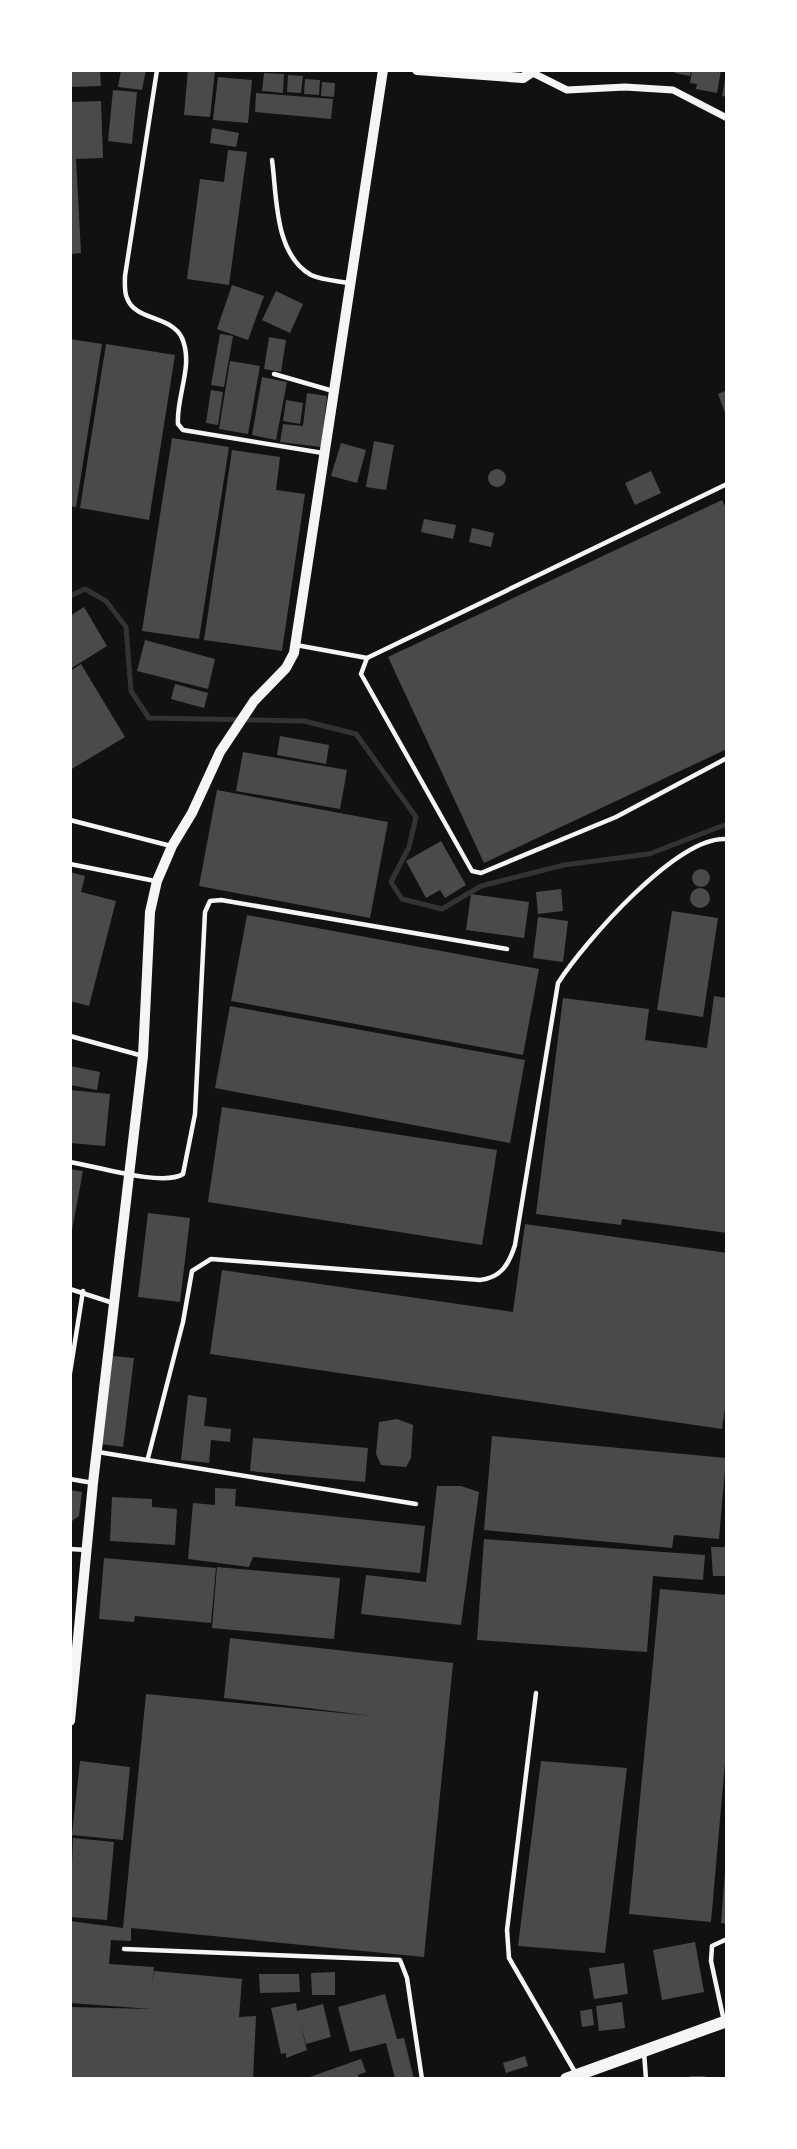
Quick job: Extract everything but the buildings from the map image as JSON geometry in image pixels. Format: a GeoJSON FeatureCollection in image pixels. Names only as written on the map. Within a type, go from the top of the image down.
{"type":"FeatureCollection","features":[{"type":"Feature","properties":{"kind":"main road"},"geometry":{"type":"LineString","coordinates":[[572,2077],[725,2022]]}},
{"type":"Feature","properties":{"kind":"street"},"geometry":{"type":"LineString","coordinates":[[70,1721],[73,1659],[88,1550],[93,1483],[143,1056],[146,937],[157,881],[172,846],[192,813],[220,752],[246,713],[286,668],[295,645],[383,70]]}},
{"type":"Feature","properties":{"kind":"street"},"geometry":{"type":"LineString","coordinates":[[417,70],[512,78],[523,78],[534,71],[567,90],[625,87],[673,90],[727,118]]}},
{"type":"Feature","properties":{"kind":"lane"},"geometry":{"type":"LineString","coordinates":[[157,70],[125,276],[127,298],[136,310],[171,325],[181,337],[186,370],[178,424],[183,430],[325,454]]}},
{"type":"Feature","properties":{"kind":"lane"},"geometry":{"type":"LineString","coordinates":[[272,160],[283,237],[298,265],[313,276],[349,283]]}},
{"type":"Feature","properties":{"kind":"lane"},"geometry":{"type":"LineString","coordinates":[[274,374],[333,391]]}},
{"type":"Feature","properties":{"kind":"lane"},"geometry":{"type":"LineString","coordinates":[[295,645],[367,658],[727,484]]}},
{"type":"Feature","properties":{"kind":"lane"},"geometry":{"type":"LineString","coordinates":[[367,658],[361,674],[472,871],[481,873],[616,817],[727,758]]}},
{"type":"Feature","properties":{"kind":"lane"},"geometry":{"type":"LineString","coordinates":[[70,820],[172,846]]}},
{"type":"Feature","properties":{"kind":"lane"},"geometry":{"type":"LineString","coordinates":[[148,1458],[183,1322],[192,1270],[199,1264],[211,1259],[480,1280],[490,1279],[502,1271],[510,1261],[515,1245],[558,983],[578,952],[628,899],[700,845],[727,839]]}},
{"type":"Feature","properties":{"kind":"lane"},"geometry":{"type":"LineString","coordinates":[[70,864],[157,881]]}},
{"type":"Feature","properties":{"kind":"lane"},"geometry":{"type":"LineString","coordinates":[[70,1162],[176,1179],[183,1174],[189,1158],[195,1114],[205,912],[210,901],[221,900],[508,949]]}},
{"type":"Feature","properties":{"kind":"lane"},"geometry":{"type":"LineString","coordinates":[[70,1036],[143,1056]]}},
{"type":"Feature","properties":{"kind":"lane"},"geometry":{"type":"LineString","coordinates":[[70,1289],[83,1291],[114,1304]]}},
{"type":"Feature","properties":{"kind":"lane"},"geometry":{"type":"LineString","coordinates":[[70,1373],[83,1291]]}},
{"type":"Feature","properties":{"kind":"lane"},"geometry":{"type":"LineString","coordinates":[[98,1452],[148,1458],[416,1504]]}},
{"type":"Feature","properties":{"kind":"lane"},"geometry":{"type":"LineString","coordinates":[[70,1479],[93,1483]]}},
{"type":"Feature","properties":{"kind":"lane"},"geometry":{"type":"LineString","coordinates":[[70,1549],[88,1550]]}},
{"type":"Feature","properties":{"kind":"lane"},"geometry":{"type":"LineString","coordinates":[[536,1693],[507,1930],[509,1958],[572,2077]]}},
{"type":"Feature","properties":{"kind":"lane"},"geometry":{"type":"LineString","coordinates":[[725,2022],[711,1961],[712,1946],[727,1939]]}},
{"type":"Feature","properties":{"kind":"lane"},"geometry":{"type":"LineString","coordinates":[[124,1950],[400,1961],[407,1978],[422,2079]]}},
{"type":"Feature","properties":{"kind":"lane"},"geometry":{"type":"LineString","coordinates":[[644,2051],[646,2079]]}},
{"type":"Feature","properties":{"kind":"lane"},"geometry":{"type":"LineString","coordinates":[[690,2079],[705,2079]]}},
{"type":"Feature","properties":{"kind":"waterway"},"geometry":{"type":"LineString","coordinates":[[70,596],[85,589],[106,601],[126,627],[131,691],[149,718],[304,721],[356,734],[416,817],[409,847],[391,882],[402,899],[442,909],[481,886],[564,865],[649,854],[727,824]]}}]}
